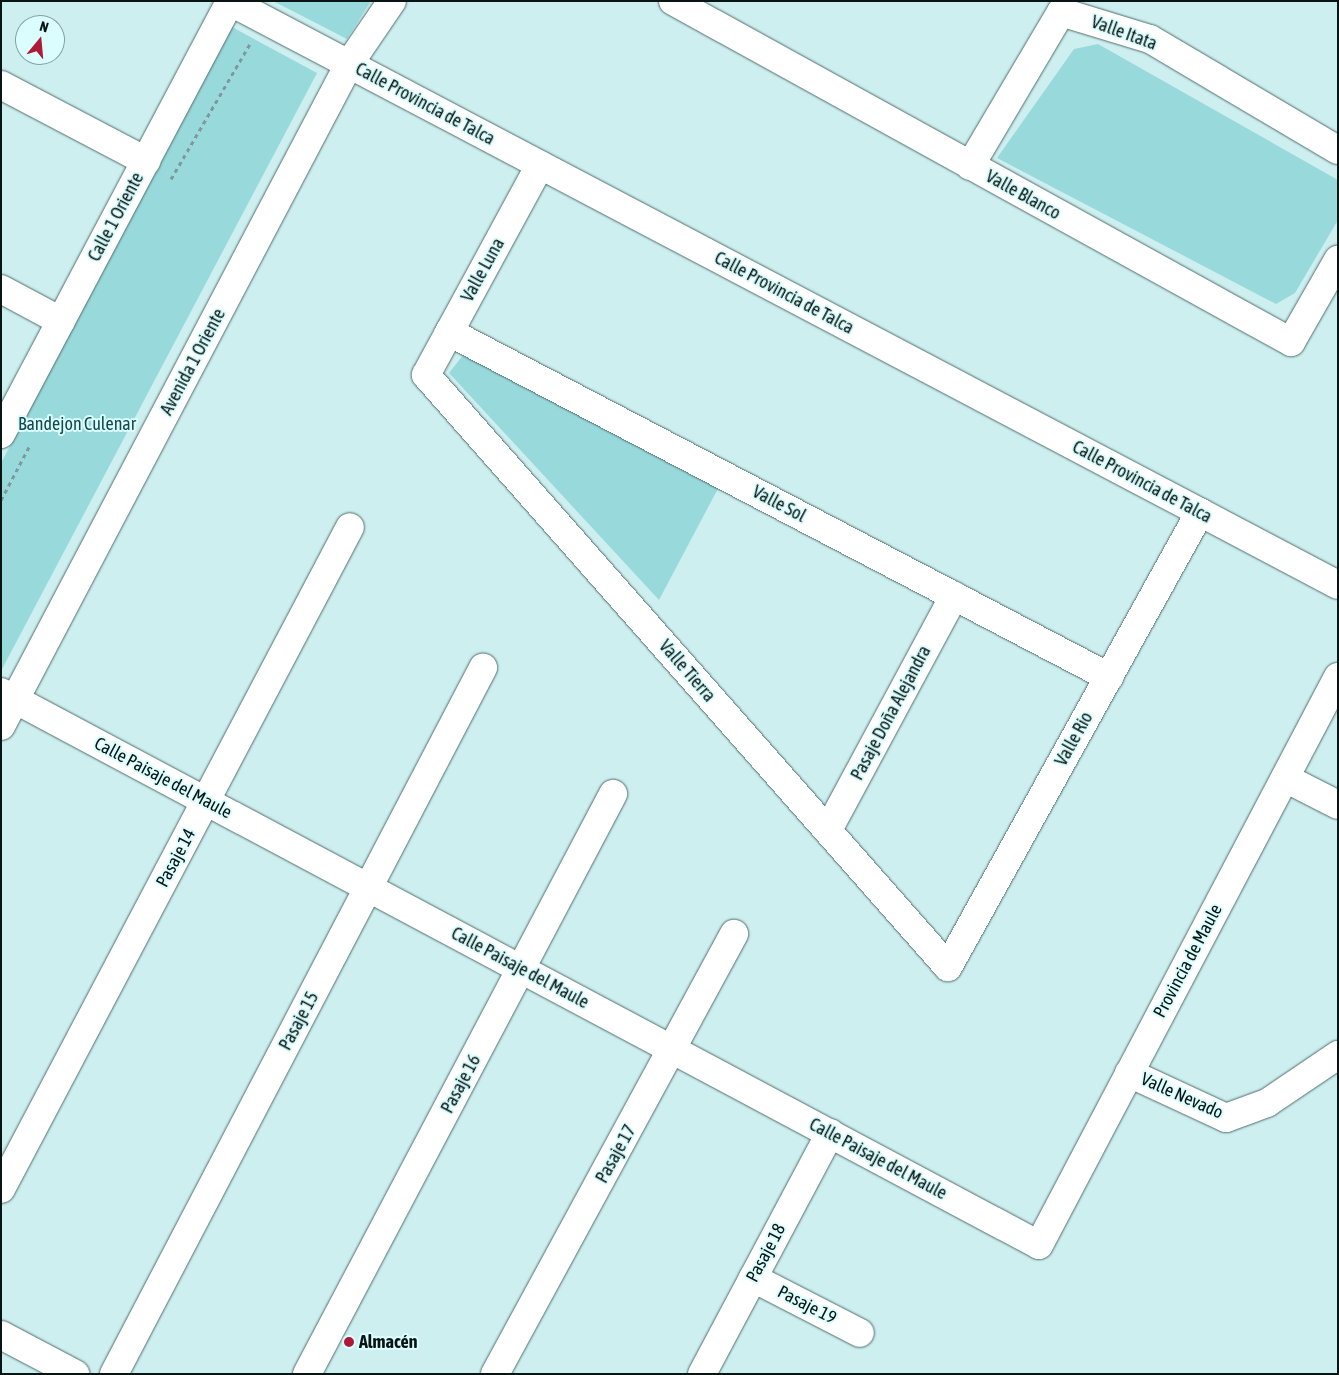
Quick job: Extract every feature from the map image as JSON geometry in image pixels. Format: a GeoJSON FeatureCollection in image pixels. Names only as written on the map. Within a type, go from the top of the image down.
{"type":"FeatureCollection","features":[{"type":"Feature","properties":{"kind":"street","name":"Calle Provincia de Talca"},"geometry":{"type":"LineString","coordinates":[[230,1],[1338,584]]}},
{"type":"Feature","properties":{"kind":"street","name":"Calle 1 Oriente"},"geometry":{"type":"LineString","coordinates":[[1,434],[230,1]]}},
{"type":"Feature","properties":{"kind":"street","name":"Avenida 1 Oriente"},"geometry":{"type":"LineString","coordinates":[[1,726],[8,696],[349,64],[392,1]]}},
{"type":"Feature","properties":{"kind":"street","name":"Valle Blanco"},"geometry":{"type":"LineString","coordinates":[[673,1],[1291,342],[1338,260]]}},
{"type":"Feature","properties":{"kind":"street","name":"Valle Itata"},"geometry":{"type":"LineString","coordinates":[[970,166],[1061,12],[1150,39],[1338,150]]}},
{"type":"Feature","properties":{"kind":"street"},"geometry":{"type":"LineString","coordinates":[[1,85],[146,161]]}},
{"type":"Feature","properties":{"kind":"street","name":"Valle Luna"},"geometry":{"type":"LineString","coordinates":[[426,375],[540,165]]}},
{"type":"Feature","properties":{"kind":"street"},"geometry":{"type":"LineString","coordinates":[[1,289],[61,321]]}},
{"type":"Feature","properties":{"kind":"street","name":"Valle Sol"},"geometry":{"type":"LineString","coordinates":[[449,332],[1109,676]]}},
{"type":"Feature","properties":{"kind":"street","name":"Valle Tierra"},"geometry":{"type":"LineString","coordinates":[[426,375],[948,967]]}},
{"type":"Feature","properties":{"kind":"street","name":"Valle Rio"},"geometry":{"type":"LineString","coordinates":[[948,967],[1200,512]]}},
{"type":"Feature","properties":{"kind":"street","name":"Pasaje 14"},"geometry":{"type":"LineString","coordinates":[[1,1189],[350,527]]}},
{"type":"Feature","properties":{"kind":"street","name":"Pasaje Doña Alejandra"},"geometry":{"type":"LineString","coordinates":[[828,830],[954,596]]}},
{"type":"Feature","properties":{"kind":"street","name":"Pasaje 15"},"geometry":{"type":"LineString","coordinates":[[114,1374],[483,668]]}},
{"type":"Feature","properties":{"kind":"street","name":"Provincia de Maule"},"geometry":{"type":"LineString","coordinates":[[1039,1245],[1338,677]]}},
{"type":"Feature","properties":{"kind":"street","name":"Calle Paisaje del Maule"},"geometry":{"type":"LineString","coordinates":[[8,696],[1039,1245]]}},
{"type":"Feature","properties":{"kind":"street"},"geometry":{"type":"LineString","coordinates":[[1285,778],[1338,805]]}},
{"type":"Feature","properties":{"kind":"street","name":"Pasaje 16"},"geometry":{"type":"LineString","coordinates":[[308,1374],[613,794]]}},
{"type":"Feature","properties":{"kind":"street","name":"Pasaje 17"},"geometry":{"type":"LineString","coordinates":[[495,1374],[673,1050],[734,934]]}},
{"type":"Feature","properties":{"kind":"street","name":"Valle Nevado"},"geometry":{"type":"LineString","coordinates":[[1130,1072],[1226,1118],[1267,1103],[1338,1055]]}},
{"type":"Feature","properties":{"kind":"street","name":"Pasaje 18"},"geometry":{"type":"LineString","coordinates":[[702,1374],[830,1133]]}},
{"type":"Feature","properties":{"kind":"street","name":"Pasaje 19"},"geometry":{"type":"LineString","coordinates":[[753,1278],[860,1333]]}},
{"type":"Feature","properties":{"kind":"street"},"geometry":{"type":"LineString","coordinates":[[1,1335],[75,1374]]}},
{"type":"Feature","properties":{"kind":"path"},"geometry":{"type":"LineString","coordinates":[[167,185],[264,20]]}},
{"type":"Feature","properties":{"kind":"path"},"geometry":{"type":"LineString","coordinates":[[1,500],[34,438]]}},
{"type":"Feature","properties":{"kind":"green space"},"geometry":{"type":"Polygon","coordinates":[[[273,1],[371,1],[347,39],[273,1]]]}},
{"type":"Feature","properties":{"kind":"green space","name":"Bandejon Culenar"},"geometry":{"type":"Polygon","coordinates":[[[232,27],[317,73],[1,671],[1,463],[232,27]]]}},
{"type":"Feature","properties":{"kind":"green space"},"geometry":{"type":"Polygon","coordinates":[[[1098,44],[1338,180],[1338,220],[1295,293],[1276,304],[997,158],[1074,49],[1098,44]]]}},
{"type":"Feature","properties":{"kind":"green space"},"geometry":{"type":"Polygon","coordinates":[[[467,350],[722,481],[659,600],[449,373],[467,350]]]}},
{"type":"Feature","properties":{"kind":"place","name":"Almacén"},"geometry":{"type":"Point","coordinates":[349,1342]}}]}
